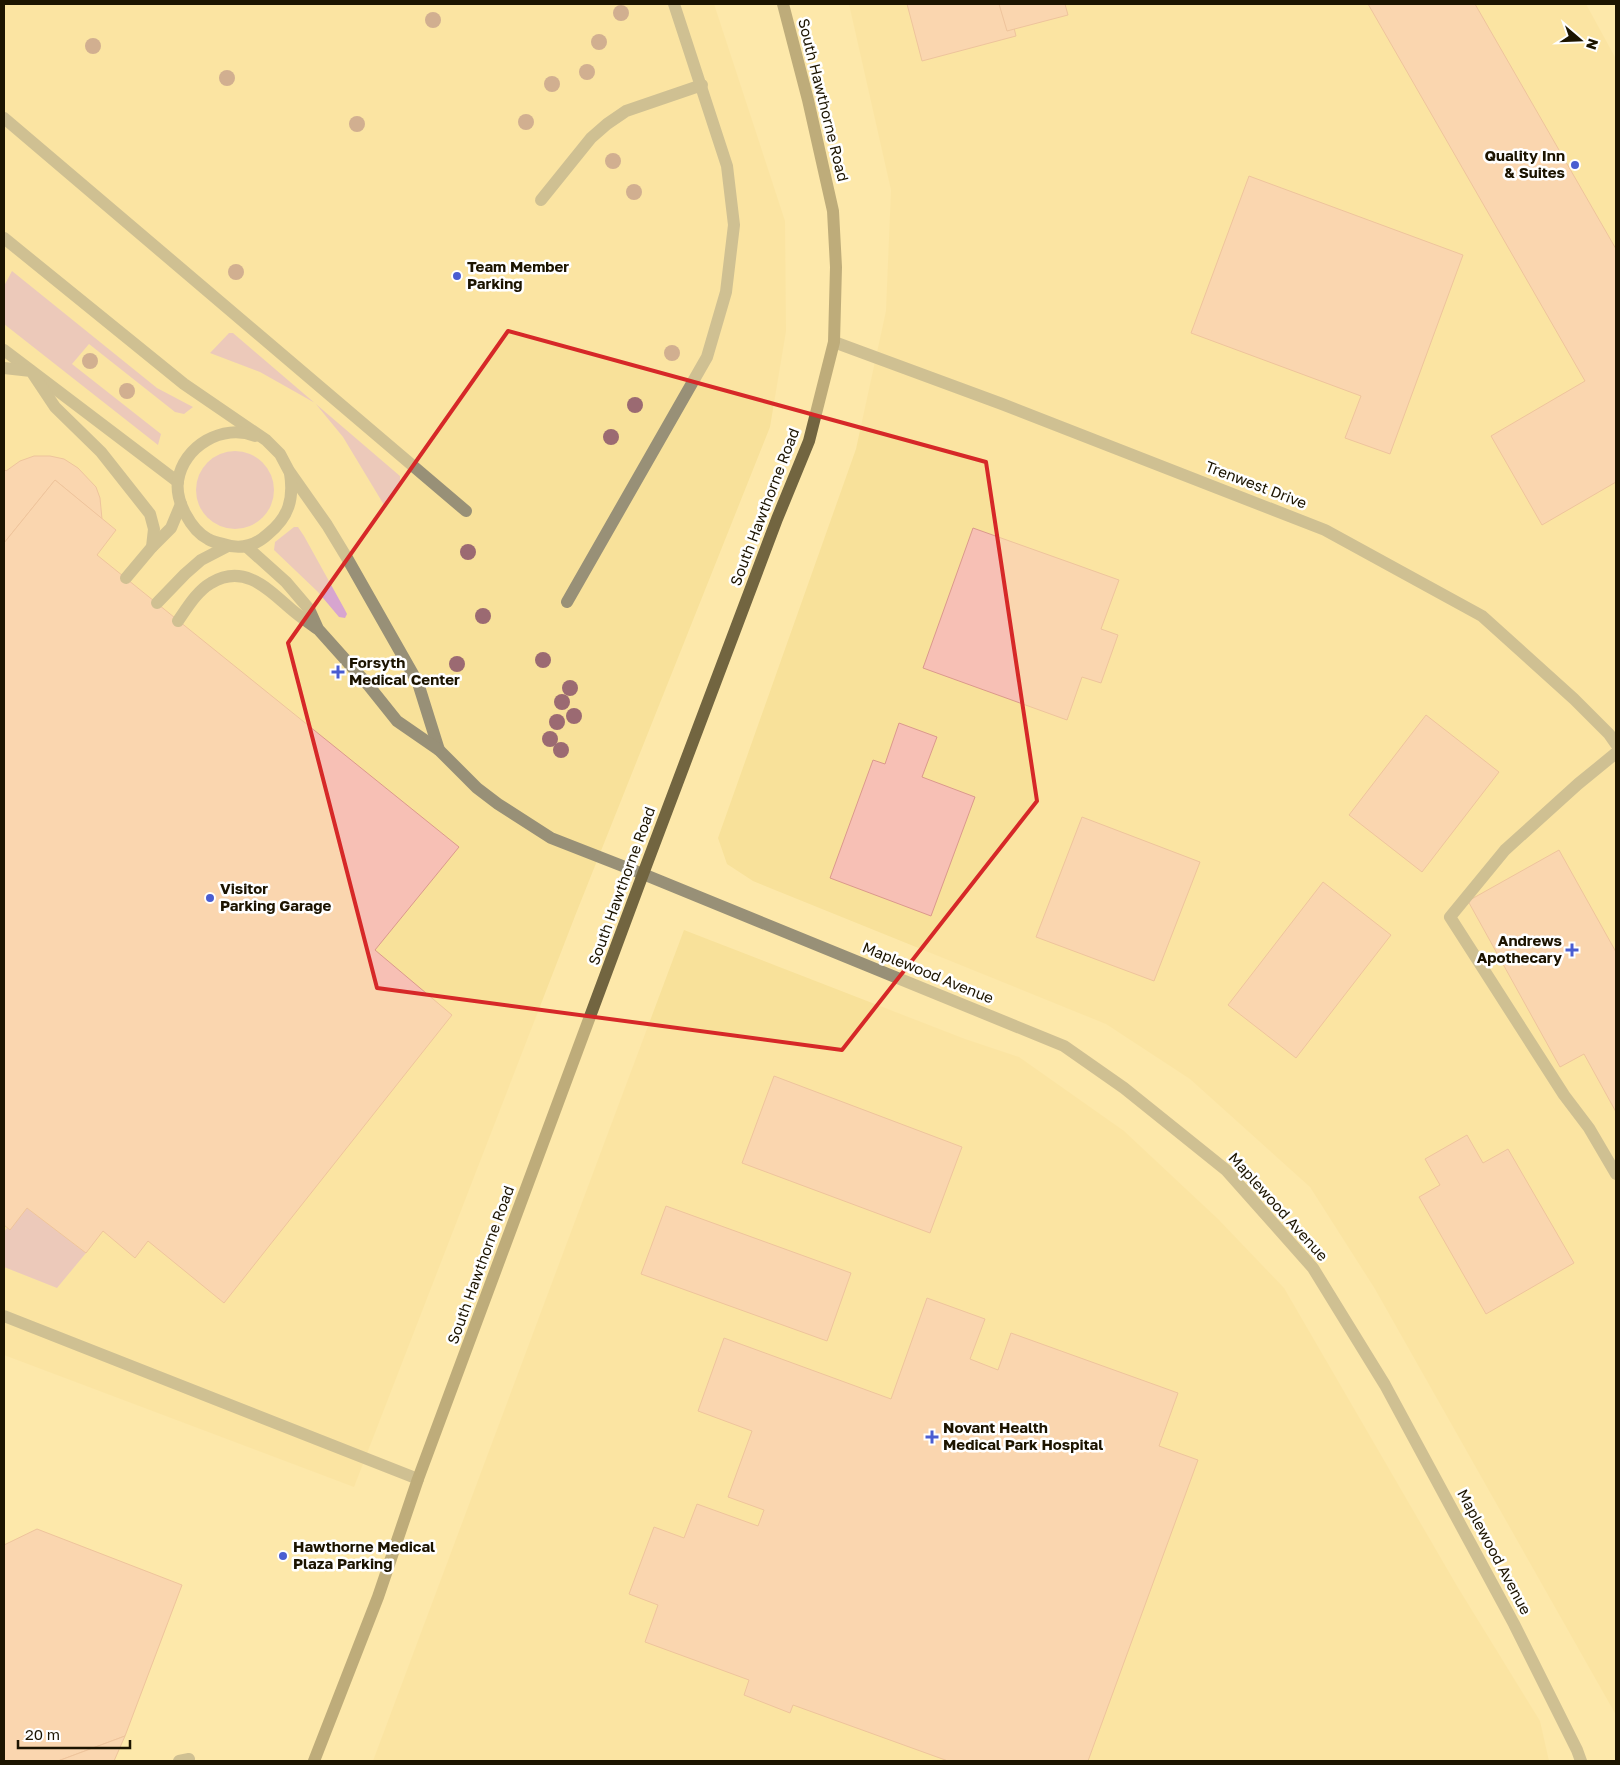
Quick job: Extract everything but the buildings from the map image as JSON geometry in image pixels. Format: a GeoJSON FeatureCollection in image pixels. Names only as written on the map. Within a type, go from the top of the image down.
{"type":"FeatureCollection","features":[{"type":"Feature","properties":{"kind":"main road","name":"South Hawthorne Road"},"geometry":{"type":"LineString","coordinates":[[314,1761],[378,1597],[418,1479],[643,874],[777,519],[809,441],[834,342],[836,267],[833,211],[808,100],[783,4]]}},
{"type":"Feature","properties":{"kind":"street"},"geometry":{"type":"LineString","coordinates":[[567,602],[707,357],[726,292],[734,226],[727,166],[674,4]]}},
{"type":"Feature","properties":{"kind":"street"},"geometry":{"type":"LineString","coordinates":[[540,200],[591,138],[607,124],[626,111],[702,85]]}},
{"type":"Feature","properties":{"kind":"street"},"geometry":{"type":"LineString","coordinates":[[4,118],[466,511]]}},
{"type":"Feature","properties":{"kind":"street"},"geometry":{"type":"LineString","coordinates":[[4,238],[184,384],[266,440],[280,454],[289,471],[327,525],[347,558],[418,683],[439,750]]}},
{"type":"Feature","properties":{"kind":"street","name":"Trenwest Drive"},"geometry":{"type":"LineString","coordinates":[[834,342],[1002,404],[1325,530],[1482,616],[1574,699],[1610,734],[1616,744]]}},
{"type":"Feature","properties":{"kind":"street"},"geometry":{"type":"LineString","coordinates":[[4,350],[178,482]]}},
{"type":"Feature","properties":{"kind":"street"},"geometry":{"type":"LineString","coordinates":[[4,368],[31,371],[55,407],[101,452],[150,514],[154,529],[152,547]]}},
{"type":"Feature","properties":{"kind":"street"},"geometry":{"type":"LineString","coordinates":[[266,440],[248,433],[228,432],[209,438],[194,450],[183,466],[178,482],[181,504],[196,530],[209,540],[228,546],[247,547],[263,539],[278,526],[288,510],[292,491],[289,471]]}},
{"type":"Feature","properties":{"kind":"street"},"geometry":{"type":"LineString","coordinates":[[126,578],[171,528],[181,504]]}},
{"type":"Feature","properties":{"kind":"street"},"geometry":{"type":"LineString","coordinates":[[157,603],[201,560],[228,546]]}},
{"type":"Feature","properties":{"kind":"street"},"geometry":{"type":"LineString","coordinates":[[247,547],[286,582],[308,609],[318,629]]}},
{"type":"Feature","properties":{"kind":"street"},"geometry":{"type":"LineString","coordinates":[[178,621],[200,592],[210,583],[228,576],[246,577],[261,584],[318,629]]}},
{"type":"Feature","properties":{"kind":"street","name":"Maplewood Avenue"},"geometry":{"type":"LineString","coordinates":[[318,629],[397,721],[439,750],[477,788],[498,804],[551,838],[1064,1046],[1124,1088],[1226,1170],[1313,1268],[1385,1385],[1514,1624],[1581,1761]]}},
{"type":"Feature","properties":{"kind":"street"},"geometry":{"type":"LineString","coordinates":[[1616,753],[1578,784],[1505,850],[1450,917],[1564,1095],[1589,1128],[1616,1174]]}},
{"type":"Feature","properties":{"kind":"street"},"geometry":{"type":"LineString","coordinates":[[4,1316],[418,1479]]}},
{"type":"Feature","properties":{"kind":"highlighted area"},"geometry":{"type":"Polygon","coordinates":[[[508,331],[986,462],[1037,801],[842,1050],[377,988],[288,643],[508,331]]]}},
{"type":"Feature","properties":{"kind":"shaded area","name":"Forsyth Medical Center"},"geometry":{"type":"Polygon","coordinates":[[[4,4],[714,4],[785,221],[786,331],[770,427],[575,916],[354,1487],[4,1355],[4,4]]]}},
{"type":"Feature","properties":{"kind":"shaded area"},"geometry":{"type":"Polygon","coordinates":[[[849,4],[1586,4],[1616,59],[1616,1715],[1375,1289],[1310,1187],[1190,1079],[1106,1024],[753,881],[727,864],[718,838],[856,449],[886,311],[891,190],[849,4]]]}},
{"type":"Feature","properties":{"kind":"shaded area"},"geometry":{"type":"Polygon","coordinates":[[[12,271],[157,388],[193,407],[184,414],[175,412],[89,344],[72,364],[161,434],[158,445],[4,324],[4,286],[12,271]]]}},
{"type":"Feature","properties":{"kind":"shaded area"},"geometry":{"type":"Polygon","coordinates":[[[229,333],[233,333],[314,403],[260,372],[210,353],[229,333]]]}},
{"type":"Feature","properties":{"kind":"shaded area"},"geometry":{"type":"Polygon","coordinates":[[[316,404],[400,476],[400,485],[384,505],[343,437],[316,404]]]}},
{"type":"Feature","properties":{"kind":"shaded area"},"geometry":{"type":"Polygon","coordinates":[[[235,451],[250,454],[263,462],[271,475],[274,490],[271,505],[263,518],[250,526],[235,529],[220,526],[207,518],[199,505],[196,490],[199,475],[207,462],[220,454],[235,451]]]}},
{"type":"Feature","properties":{"kind":"shaded area"},"geometry":{"type":"Polygon","coordinates":[[[294,527],[298,527],[304,536],[347,614],[345,618],[339,617],[318,592],[274,550],[275,542],[294,527]]]}},
{"type":"Feature","properties":{"kind":"shaded area","name":"Novant Health Medical Park Hospital"},"geometry":{"type":"Polygon","coordinates":[[[684,930],[965,1039],[1019,1057],[1124,1131],[1218,1219],[1284,1288],[1457,1586],[1540,1721],[1549,1761],[373,1761],[684,930]]]}},
{"type":"Feature","properties":{"kind":"shaded area"},"geometry":{"type":"Polygon","coordinates":[[[27,1208],[86,1253],[57,1288],[4,1267],[4,1232],[7,1228],[10,1229],[27,1208]]]}},
{"type":"Feature","properties":{"kind":"place","name":"Quality Inn & Suites"},"geometry":{"type":"Point","coordinates":[1575,165]}},
{"type":"Feature","properties":{"kind":"place","name":"Team Member Parking"},"geometry":{"type":"Point","coordinates":[457,276]}},
{"type":"Feature","properties":{"kind":"place","name":"Forsyth Medical Center"},"geometry":{"type":"Point","coordinates":[338,672]}},
{"type":"Feature","properties":{"kind":"place","name":"Visitor Parking Garage"},"geometry":{"type":"Point","coordinates":[210,898]}},
{"type":"Feature","properties":{"kind":"place","name":"Andrews Apothecary"},"geometry":{"type":"Point","coordinates":[1572,950]}},
{"type":"Feature","properties":{"kind":"place","name":"Novant Health Medical Park Hospital"},"geometry":{"type":"Point","coordinates":[932,1437]}},
{"type":"Feature","properties":{"kind":"place","name":"Hawthorne Medical Plaza Parking"},"geometry":{"type":"Point","coordinates":[283,1556]}}]}
